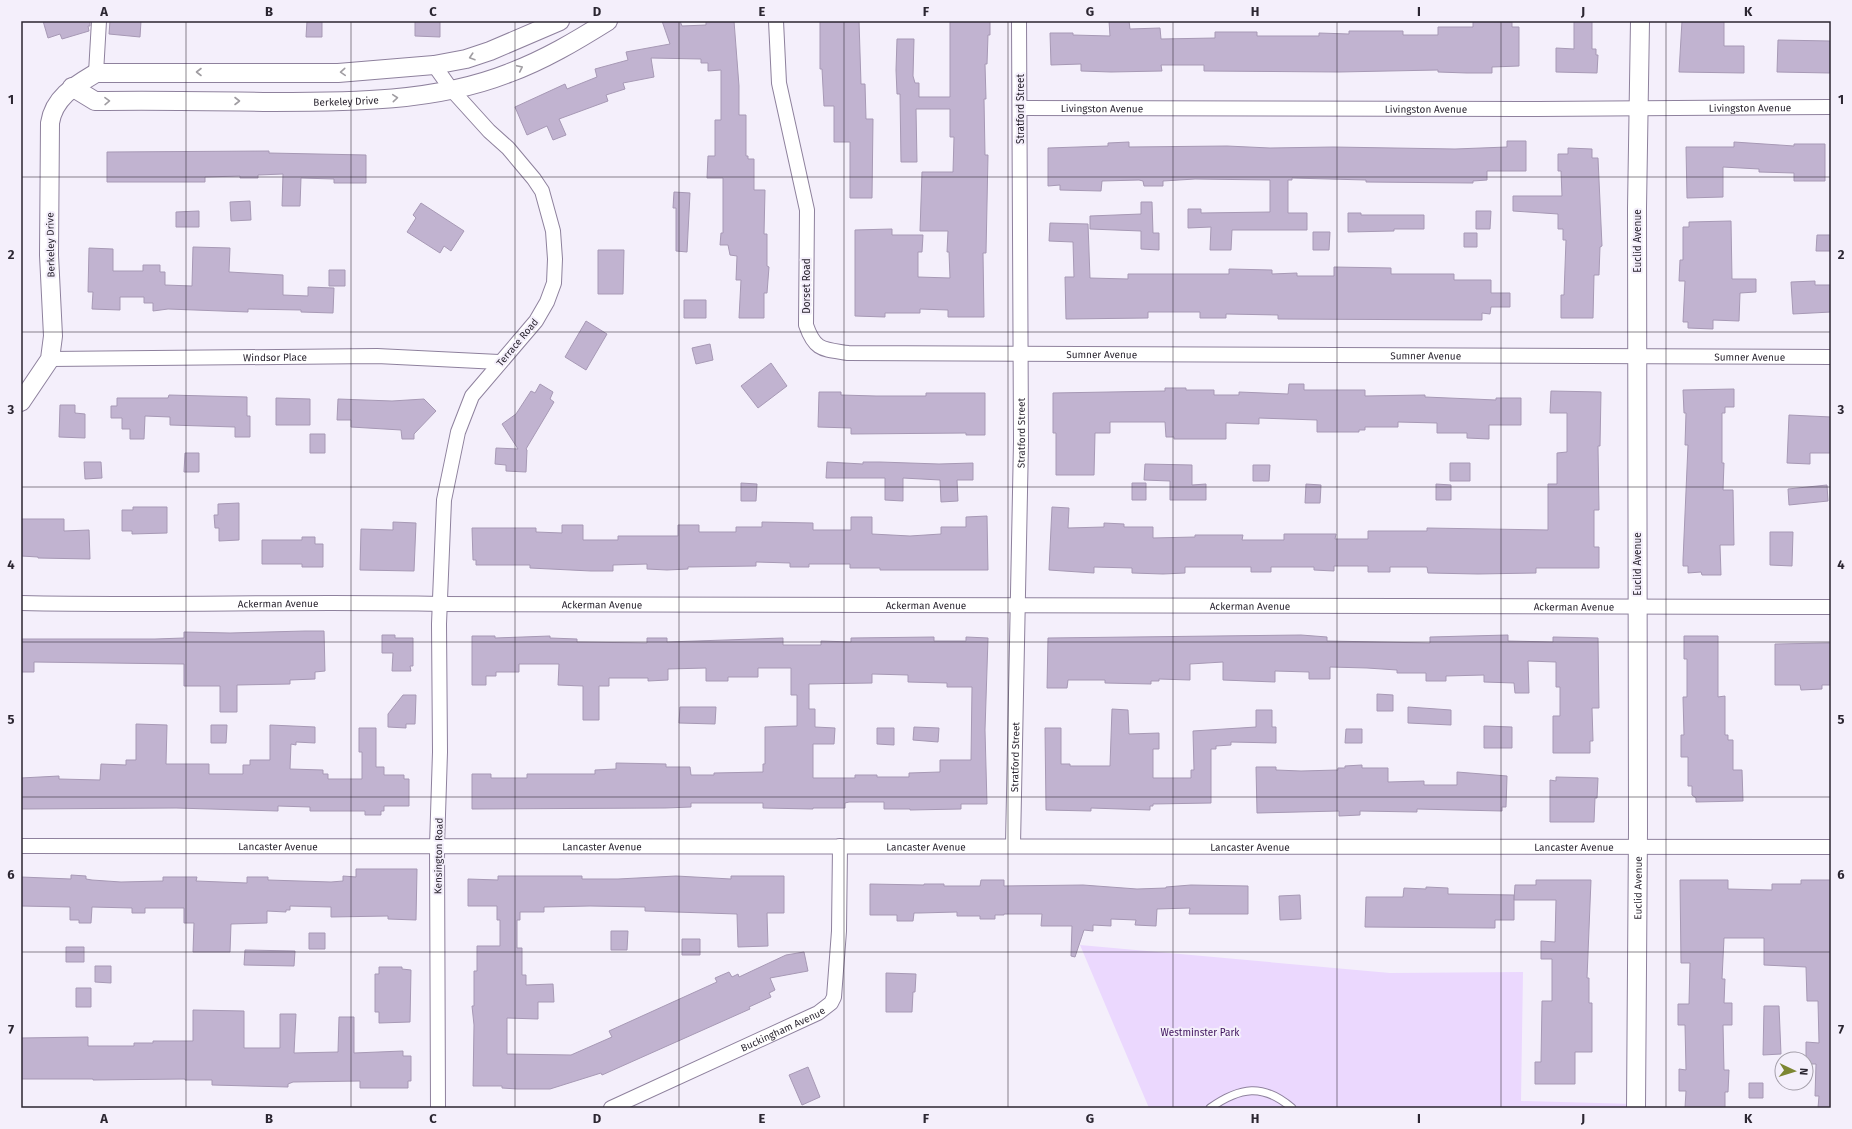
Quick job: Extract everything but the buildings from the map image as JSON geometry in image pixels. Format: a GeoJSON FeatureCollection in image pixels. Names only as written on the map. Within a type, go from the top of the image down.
{"type":"FeatureCollection","features":[{"type":"Feature","properties":{"kind":"street"},"geometry":{"type":"LineString","coordinates":[[99,21],[96,73],[338,73],[434,65],[466,59],[490,51],[560,21]]}},
{"type":"Feature","properties":{"kind":"street","name":"Berkeley Drive"},"geometry":{"type":"LineString","coordinates":[[72,87],[95,101],[326,102],[397,98],[451,89],[509,73],[567,46],[608,21]]}},
{"type":"Feature","properties":{"kind":"street","name":"Dorset Road"},"geometry":{"type":"LineString","coordinates":[[776,21],[779,84],[807,210],[806,325],[811,340],[820,348],[848,353],[1021,354]]}},
{"type":"Feature","properties":{"kind":"street","name":"Stratford Street"},"geometry":{"type":"LineString","coordinates":[[1013,845],[1021,354],[1019,21]]}},
{"type":"Feature","properties":{"kind":"street","name":"Euclid Avenue"},"geometry":{"type":"LineString","coordinates":[[1636,1108],[1638,847],[1637,357],[1640,21]]}},
{"type":"Feature","properties":{"kind":"street","name":"Terrace Road"},"geometry":{"type":"LineString","coordinates":[[434,65],[451,89],[489,131],[508,148],[542,191],[553,231],[555,259],[554,283],[547,302],[536,321],[472,396],[458,432],[444,500],[440,604]]}},
{"type":"Feature","properties":{"kind":"street","name":"Berkeley Drive"},"geometry":{"type":"LineString","coordinates":[[21,402],[50,359],[53,336],[49,255],[50,123],[52,112],[72,87],[96,73]]}},
{"type":"Feature","properties":{"kind":"street","name":"Livingston Avenue"},"geometry":{"type":"LineString","coordinates":[[1020,108],[1640,109],[1831,107]]}},
{"type":"Feature","properties":{"kind":"street","name":"Sumner Avenue"},"geometry":{"type":"LineString","coordinates":[[1021,354],[1831,357]]}},
{"type":"Feature","properties":{"kind":"street","name":"Windsor Place"},"geometry":{"type":"LineString","coordinates":[[50,359],[377,356],[500,362]]}},
{"type":"Feature","properties":{"kind":"street","name":"Ackerman Avenue"},"geometry":{"type":"LineString","coordinates":[[21,603],[101,605],[344,602],[440,604],[535,603],[1017,606],[1831,607]]}},
{"type":"Feature","properties":{"kind":"street","name":"Kensington Road"},"geometry":{"type":"LineString","coordinates":[[438,1108],[437,846],[440,752],[440,604]]}},
{"type":"Feature","properties":{"kind":"street","name":"Lancaster Avenue"},"geometry":{"type":"LineString","coordinates":[[21,846],[1013,845],[1147,848],[1831,847]]}},
{"type":"Feature","properties":{"kind":"street","name":"Buckingham Avenue"},"geometry":{"type":"LineString","coordinates":[[611,1108],[818,1013],[831,1003],[834,998],[839,930],[840,846]]}},
{"type":"Feature","properties":{"kind":"lane"},"geometry":{"type":"LineString","coordinates":[[1210,1108],[1235,1094],[1258,1090],[1278,1096],[1292,1108]]}},
{"type":"Feature","properties":{"kind":"green space","name":"Westminster Park"},"geometry":{"type":"Polygon","coordinates":[[[1080,945],[1390,973],[1523,972],[1521,1101],[1636,1104],[1636,1108],[1149,1108],[1080,945]]]}}]}
